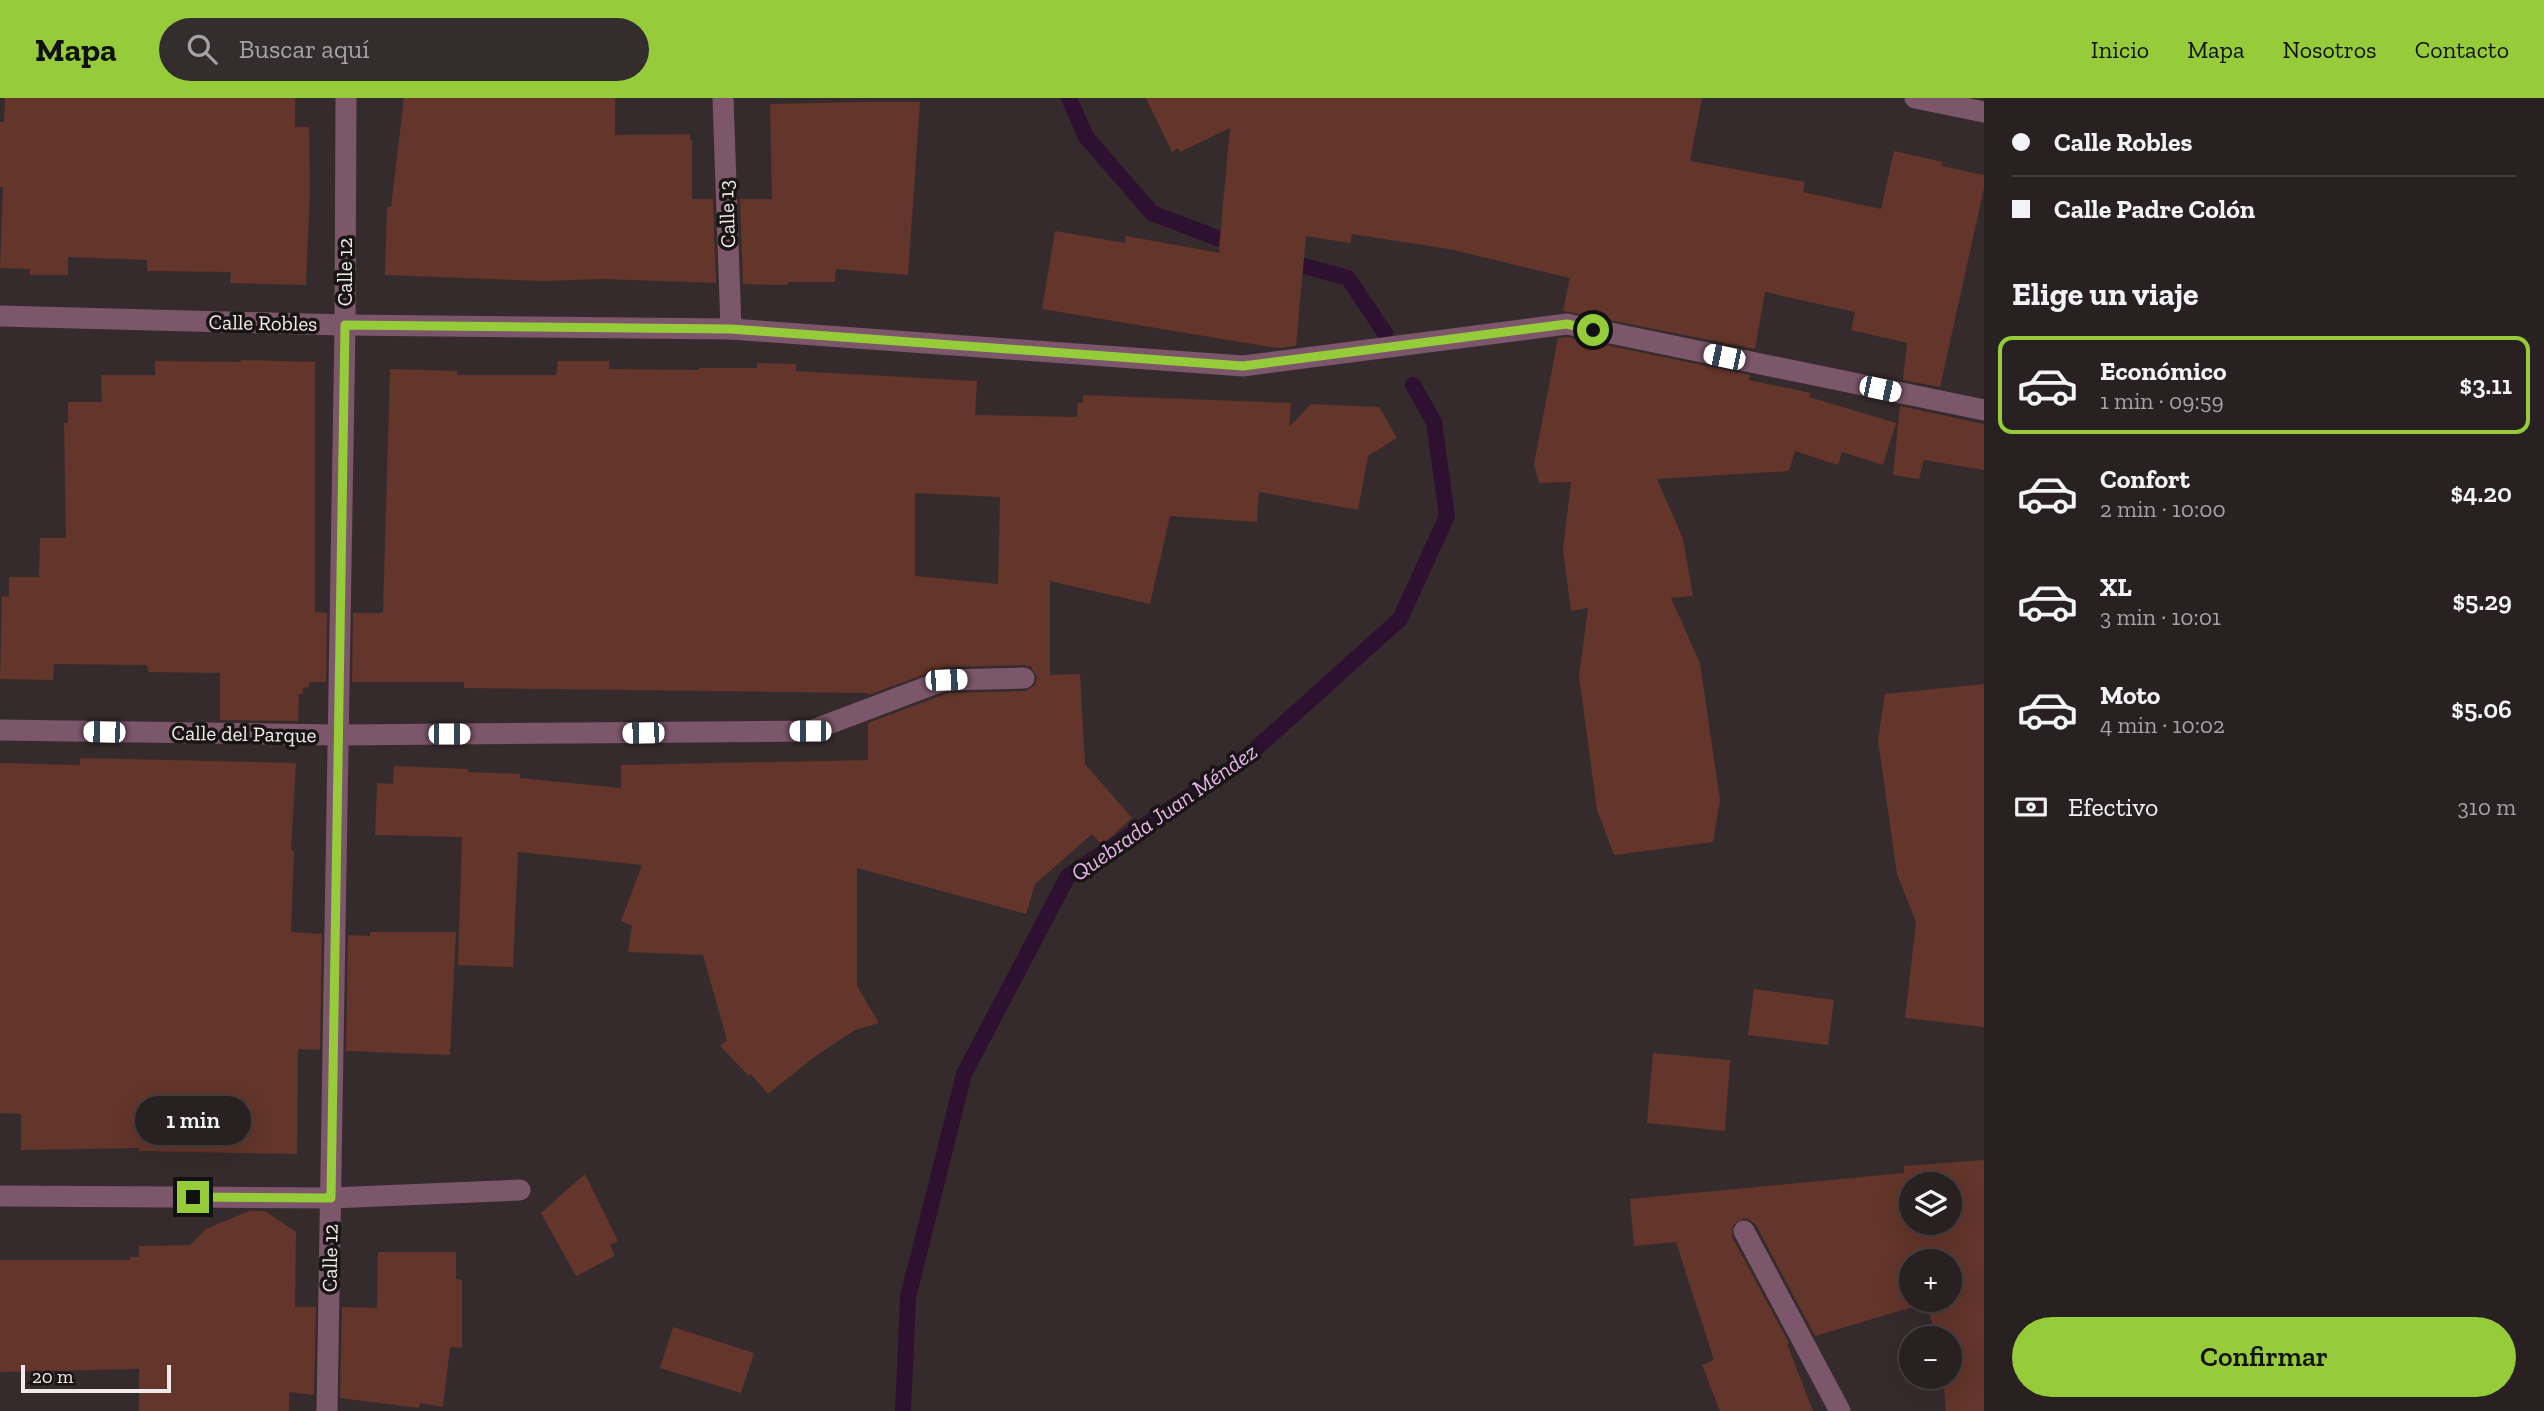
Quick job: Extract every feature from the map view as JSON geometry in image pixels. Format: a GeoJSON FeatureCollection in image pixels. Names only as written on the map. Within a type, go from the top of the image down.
{"type":"FeatureCollection","features":[{"type":"Feature","properties":{"kind":"street","name":"Calle 12"},"geometry":{"type":"LineString","coordinates":[[327,1411],[345,325],[346,98]]}},
{"type":"Feature","properties":{"kind":"street","name":"Calle 13"},"geometry":{"type":"LineString","coordinates":[[723,98],[731,329]]}},
{"type":"Feature","properties":{"kind":"street"},"geometry":{"type":"LineString","coordinates":[[1915,98],[1984,112]]}},
{"type":"Feature","properties":{"kind":"street","name":"Calle Robles"},"geometry":{"type":"LineString","coordinates":[[0,316],[345,325],[731,329],[1243,366],[1567,324],[1984,410]]}},
{"type":"Feature","properties":{"kind":"street","name":"Calle del Parque"},"geometry":{"type":"LineString","coordinates":[[0,730],[338,735],[810,731],[946,680],[1024,678]]}},
{"type":"Feature","properties":{"kind":"street"},"geometry":{"type":"LineString","coordinates":[[0,1196],[331,1198],[520,1190]]}},
{"type":"Feature","properties":{"kind":"street"},"geometry":{"type":"LineString","coordinates":[[1744,1231],[1840,1411]]}},
{"type":"Feature","properties":{"kind":"building"},"geometry":{"type":"Polygon","coordinates":[[[5,98],[295,98],[295,127],[309,127],[310,188],[306,285],[230,283],[231,272],[147,271],[147,260],[68,257],[68,275],[30,275],[30,269],[0,268],[3,187],[0,187],[0,122],[4,122],[5,98]]]}},
{"type":"Feature","properties":{"kind":"building"},"geometry":{"type":"Polygon","coordinates":[[[404,98],[615,98],[615,135],[690,134],[692,199],[713,199],[716,283],[604,279],[544,281],[385,275],[387,207],[391,207],[404,98]]]}},
{"type":"Feature","properties":{"kind":"building"},"geometry":{"type":"Polygon","coordinates":[[[1146,98],[1702,98],[1690,161],[1805,182],[1803,192],[1881,209],[1894,151],[1943,162],[1942,166],[1984,175],[1984,188],[1940,387],[1903,380],[1907,343],[1851,330],[1855,312],[1765,292],[1755,349],[1563,311],[1570,278],[1449,249],[1352,234],[1350,243],[1306,236],[1296,346],[1277,348],[1042,309],[1055,231],[1125,243],[1126,236],[1220,253],[1230,128],[1180,152],[1178,148],[1172,152],[1146,98]]]}},
{"type":"Feature","properties":{"kind":"building"},"geometry":{"type":"Polygon","coordinates":[[[920,102],[908,275],[836,269],[835,282],[743,284],[740,199],[772,199],[770,104],[920,102]]]}},
{"type":"Feature","properties":{"kind":"building"},"geometry":{"type":"Polygon","coordinates":[[[1567,337],[1750,375],[1749,380],[1811,393],[1809,397],[1896,423],[1883,465],[1842,452],[1838,465],[1795,451],[1789,471],[1657,479],[1683,539],[1693,596],[1671,598],[1700,663],[1720,800],[1713,842],[1614,855],[1597,810],[1579,676],[1588,608],[1571,611],[1563,550],[1571,482],[1539,483],[1534,464],[1558,338],[1567,337]]]}},
{"type":"Feature","properties":{"kind":"building"},"geometry":{"type":"Polygon","coordinates":[[[155,361],[315,362],[315,612],[327,613],[326,682],[309,682],[309,687],[303,688],[303,694],[299,694],[298,721],[220,720],[220,673],[148,672],[145,665],[54,664],[53,680],[0,679],[2,596],[9,597],[9,577],[39,577],[40,538],[66,538],[64,423],[68,423],[68,402],[102,402],[101,375],[155,375],[155,361]]]}},
{"type":"Feature","properties":{"kind":"building"},"geometry":{"type":"Polygon","coordinates":[[[558,361],[609,361],[609,369],[699,370],[757,368],[757,363],[796,364],[796,371],[977,381],[975,415],[1077,417],[1078,403],[1083,403],[1083,395],[1291,403],[1289,427],[1311,404],[1379,407],[1397,438],[1368,456],[1358,510],[1259,492],[1257,522],[1170,516],[1150,604],[1050,581],[1050,675],[1080,674],[1085,764],[1132,818],[1102,845],[1092,834],[1035,884],[1026,914],[857,868],[857,986],[879,1023],[855,1030],[817,1055],[768,1094],[751,1074],[749,1076],[720,1046],[727,1040],[703,955],[628,952],[632,926],[621,921],[642,865],[518,852],[513,967],[458,965],[462,837],[375,835],[377,783],[393,784],[394,766],[520,774],[520,778],[621,788],[621,765],[868,760],[868,723],[948,693],[1025,691],[1035,685],[1037,677],[1031,667],[1024,665],[945,667],[868,695],[464,688],[464,682],[352,682],[353,613],[383,613],[390,369],[457,371],[457,375],[556,375],[558,361]],[[915,493],[915,576],[998,584],[1000,497],[915,493]]]}},
{"type":"Feature","properties":{"kind":"building"},"geometry":{"type":"Polygon","coordinates":[[[1900,406],[1984,424],[1984,470],[1924,460],[1919,479],[1893,475],[1900,406]]]}},
{"type":"Feature","properties":{"kind":"building"},"geometry":{"type":"Polygon","coordinates":[[[1984,684],[1984,1027],[1905,1018],[1916,922],[1897,874],[1878,740],[1885,694],[1984,684]]]}},
{"type":"Feature","properties":{"kind":"building"},"geometry":{"type":"Polygon","coordinates":[[[80,758],[296,763],[291,850],[294,851],[291,932],[322,934],[320,1050],[298,1049],[297,1154],[139,1151],[139,1148],[21,1150],[21,1114],[0,1113],[0,763],[80,765],[80,758]]]}},
{"type":"Feature","properties":{"kind":"building"},"geometry":{"type":"Polygon","coordinates":[[[370,932],[456,932],[450,1055],[346,1051],[348,935],[370,936],[370,932]]]}},
{"type":"Feature","properties":{"kind":"building"},"geometry":{"type":"Polygon","coordinates":[[[1754,989],[1834,1000],[1828,1045],[1748,1035],[1754,989]]]}},
{"type":"Feature","properties":{"kind":"building"},"geometry":{"type":"Polygon","coordinates":[[[1653,1053],[1730,1060],[1725,1131],[1647,1123],[1653,1053]]]}},
{"type":"Feature","properties":{"kind":"building"},"geometry":{"type":"Polygon","coordinates":[[[1984,1160],[1984,1411],[1946,1411],[1944,1389],[1962,1389],[1962,1326],[1933,1326],[1929,1312],[1962,1312],[1962,1249],[1899,1249],[1899,1311],[1815,1336],[1756,1225],[1744,1218],[1733,1225],[1732,1237],[1789,1343],[1787,1344],[1813,1411],[1720,1411],[1702,1365],[1714,1360],[1676,1242],[1634,1246],[1630,1199],[1899,1173],[1899,1235],[1962,1235],[1962,1172],[1904,1172],[1904,1166],[1984,1160]]]}},
{"type":"Feature","properties":{"kind":"building"},"geometry":{"type":"Polygon","coordinates":[[[585,1174],[618,1241],[610,1245],[615,1256],[576,1276],[541,1213],[585,1174]]]}},
{"type":"Feature","properties":{"kind":"building"},"geometry":{"type":"Polygon","coordinates":[[[249,1211],[265,1211],[296,1232],[295,1307],[316,1307],[314,1395],[289,1392],[289,1411],[139,1411],[139,1369],[0,1372],[0,1260],[130,1260],[130,1257],[139,1257],[139,1246],[190,1245],[206,1229],[249,1211]]]}},
{"type":"Feature","properties":{"kind":"building"},"geometry":{"type":"Polygon","coordinates":[[[378,1252],[456,1252],[456,1279],[462,1280],[462,1348],[450,1347],[443,1407],[420,1403],[419,1408],[340,1398],[342,1307],[377,1308],[378,1252]]]}},
{"type":"Feature","properties":{"kind":"building"},"geometry":{"type":"Polygon","coordinates":[[[673,1327],[754,1353],[741,1393],[660,1368],[673,1327]]]}},
{"type":"Feature","properties":{"kind":"waterway","name":"Quebrada Juan Méndez"},"geometry":{"type":"LineString","coordinates":[[1069,98],[1086,137],[1152,213],[1238,246]]}},
{"type":"Feature","properties":{"kind":"waterway","name":"Quebrada Juan Méndez"},"geometry":{"type":"LineString","coordinates":[[1282,260],[1348,278],[1385,333]]}},
{"type":"Feature","properties":{"kind":"waterway","name":"Quebrada Juan Méndez"},"geometry":{"type":"LineString","coordinates":[[903,1411],[908,1297],[964,1074],[1068,876],[1241,762],[1400,619],[1447,516],[1434,422],[1413,385]]}},
{"type":"Feature","properties":{"kind":"route"},"geometry":{"type":"LineString","coordinates":[[193,1197],[331,1198],[345,325],[731,329],[1243,366],[1567,324],[1593,330]]}}]}
